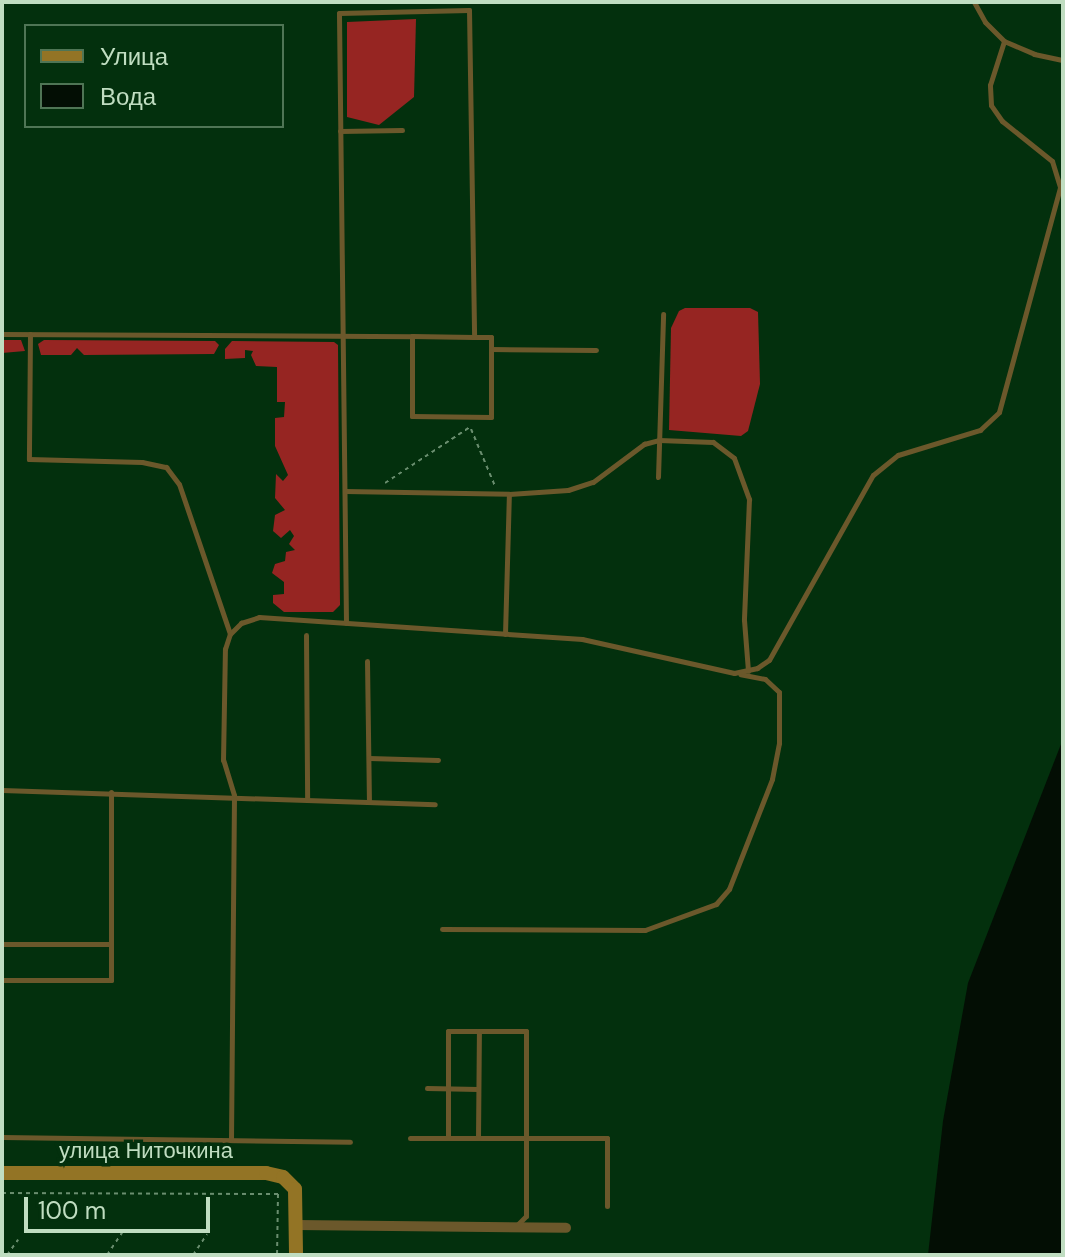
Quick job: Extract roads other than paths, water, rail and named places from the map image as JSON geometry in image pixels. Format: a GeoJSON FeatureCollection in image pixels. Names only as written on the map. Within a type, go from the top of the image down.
{"type":"FeatureCollection","features":[{"type":"Feature","properties":{"kind":"street","name":"улица Ниточкина"},"geometry":{"type":"LineString","coordinates":[[2,1173],[266,1173],[289,1180],[295,1189],[296,1225]]}},
{"type":"Feature","properties":{"kind":"street"},"geometry":{"type":"LineString","coordinates":[[296,1255],[296,1225],[566,1228]]}},
{"type":"Feature","properties":{"kind":"lane"},"geometry":{"type":"LineString","coordinates":[[974,2],[985,22],[1004,41],[1034,54],[1063,60]]}},
{"type":"Feature","properties":{"kind":"lane"},"geometry":{"type":"LineString","coordinates":[[346,623],[339,13],[469,10],[474,337]]}},
{"type":"Feature","properties":{"kind":"lane"},"geometry":{"type":"LineString","coordinates":[[734,673],[748,671],[769,660],[777,649],[804,592],[873,475],[898,455],[980,430],[999,412],[1060,187],[1052,161],[1002,121],[991,105],[990,85],[1004,41]]}},
{"type":"Feature","properties":{"kind":"lane"},"geometry":{"type":"LineString","coordinates":[[340,131],[402,130]]}},
{"type":"Feature","properties":{"kind":"lane"},"geometry":{"type":"LineString","coordinates":[[658,477],[663,314]]}},
{"type":"Feature","properties":{"kind":"lane"},"geometry":{"type":"LineString","coordinates":[[2,334],[412,336],[491,337],[491,417],[412,416],[412,336]]}},
{"type":"Feature","properties":{"kind":"lane"},"geometry":{"type":"LineString","coordinates":[[30,334],[29,459],[142,462],[166,467],[179,484],[230,634]]}},
{"type":"Feature","properties":{"kind":"lane"},"geometry":{"type":"LineString","coordinates":[[491,349],[596,350]]}},
{"type":"Feature","properties":{"kind":"lane"},"geometry":{"type":"LineString","coordinates":[[344,491],[509,494],[582,488],[630,451],[659,440],[713,442],[734,458],[742,477],[751,517],[744,620],[748,671]]}},
{"type":"Feature","properties":{"kind":"lane"},"geometry":{"type":"LineString","coordinates":[[505,634],[509,494]]}},
{"type":"Feature","properties":{"kind":"lane"},"geometry":{"type":"LineString","coordinates":[[231,1140],[234,795],[223,760],[225,649],[230,634],[241,623],[259,617],[606,643],[765,679],[775,685],[781,699],[782,718],[772,779],[729,889],[716,904],[645,930],[442,929]]}},
{"type":"Feature","properties":{"kind":"lane"},"geometry":{"type":"LineString","coordinates":[[306,635],[307,798]]}},
{"type":"Feature","properties":{"kind":"lane"},"geometry":{"type":"LineString","coordinates":[[367,661],[369,801]]}},
{"type":"Feature","properties":{"kind":"lane"},"geometry":{"type":"LineString","coordinates":[[369,758],[438,760]]}},
{"type":"Feature","properties":{"kind":"lane"},"geometry":{"type":"LineString","coordinates":[[2,790],[234,795],[435,804]]}},
{"type":"Feature","properties":{"kind":"lane"},"geometry":{"type":"LineString","coordinates":[[2,980],[111,980],[111,792]]}},
{"type":"Feature","properties":{"kind":"lane"},"geometry":{"type":"LineString","coordinates":[[2,944],[111,944]]}},
{"type":"Feature","properties":{"kind":"lane"},"geometry":{"type":"LineString","coordinates":[[448,1138],[448,1031],[526,1031],[526,1216],[513,1227]]}},
{"type":"Feature","properties":{"kind":"lane"},"geometry":{"type":"LineString","coordinates":[[478,1138],[479,1031]]}},
{"type":"Feature","properties":{"kind":"lane"},"geometry":{"type":"LineString","coordinates":[[427,1088],[478,1089]]}},
{"type":"Feature","properties":{"kind":"lane"},"geometry":{"type":"LineString","coordinates":[[2,1137],[350,1142]]}},
{"type":"Feature","properties":{"kind":"lane"},"geometry":{"type":"LineString","coordinates":[[410,1138],[607,1138],[607,1206]]}},
{"type":"Feature","properties":{"kind":"water"},"geometry":{"type":"Polygon","coordinates":[[[1063,739],[1063,1255],[928,1255],[943,1121],[968,983],[1063,739]]]}}]}
